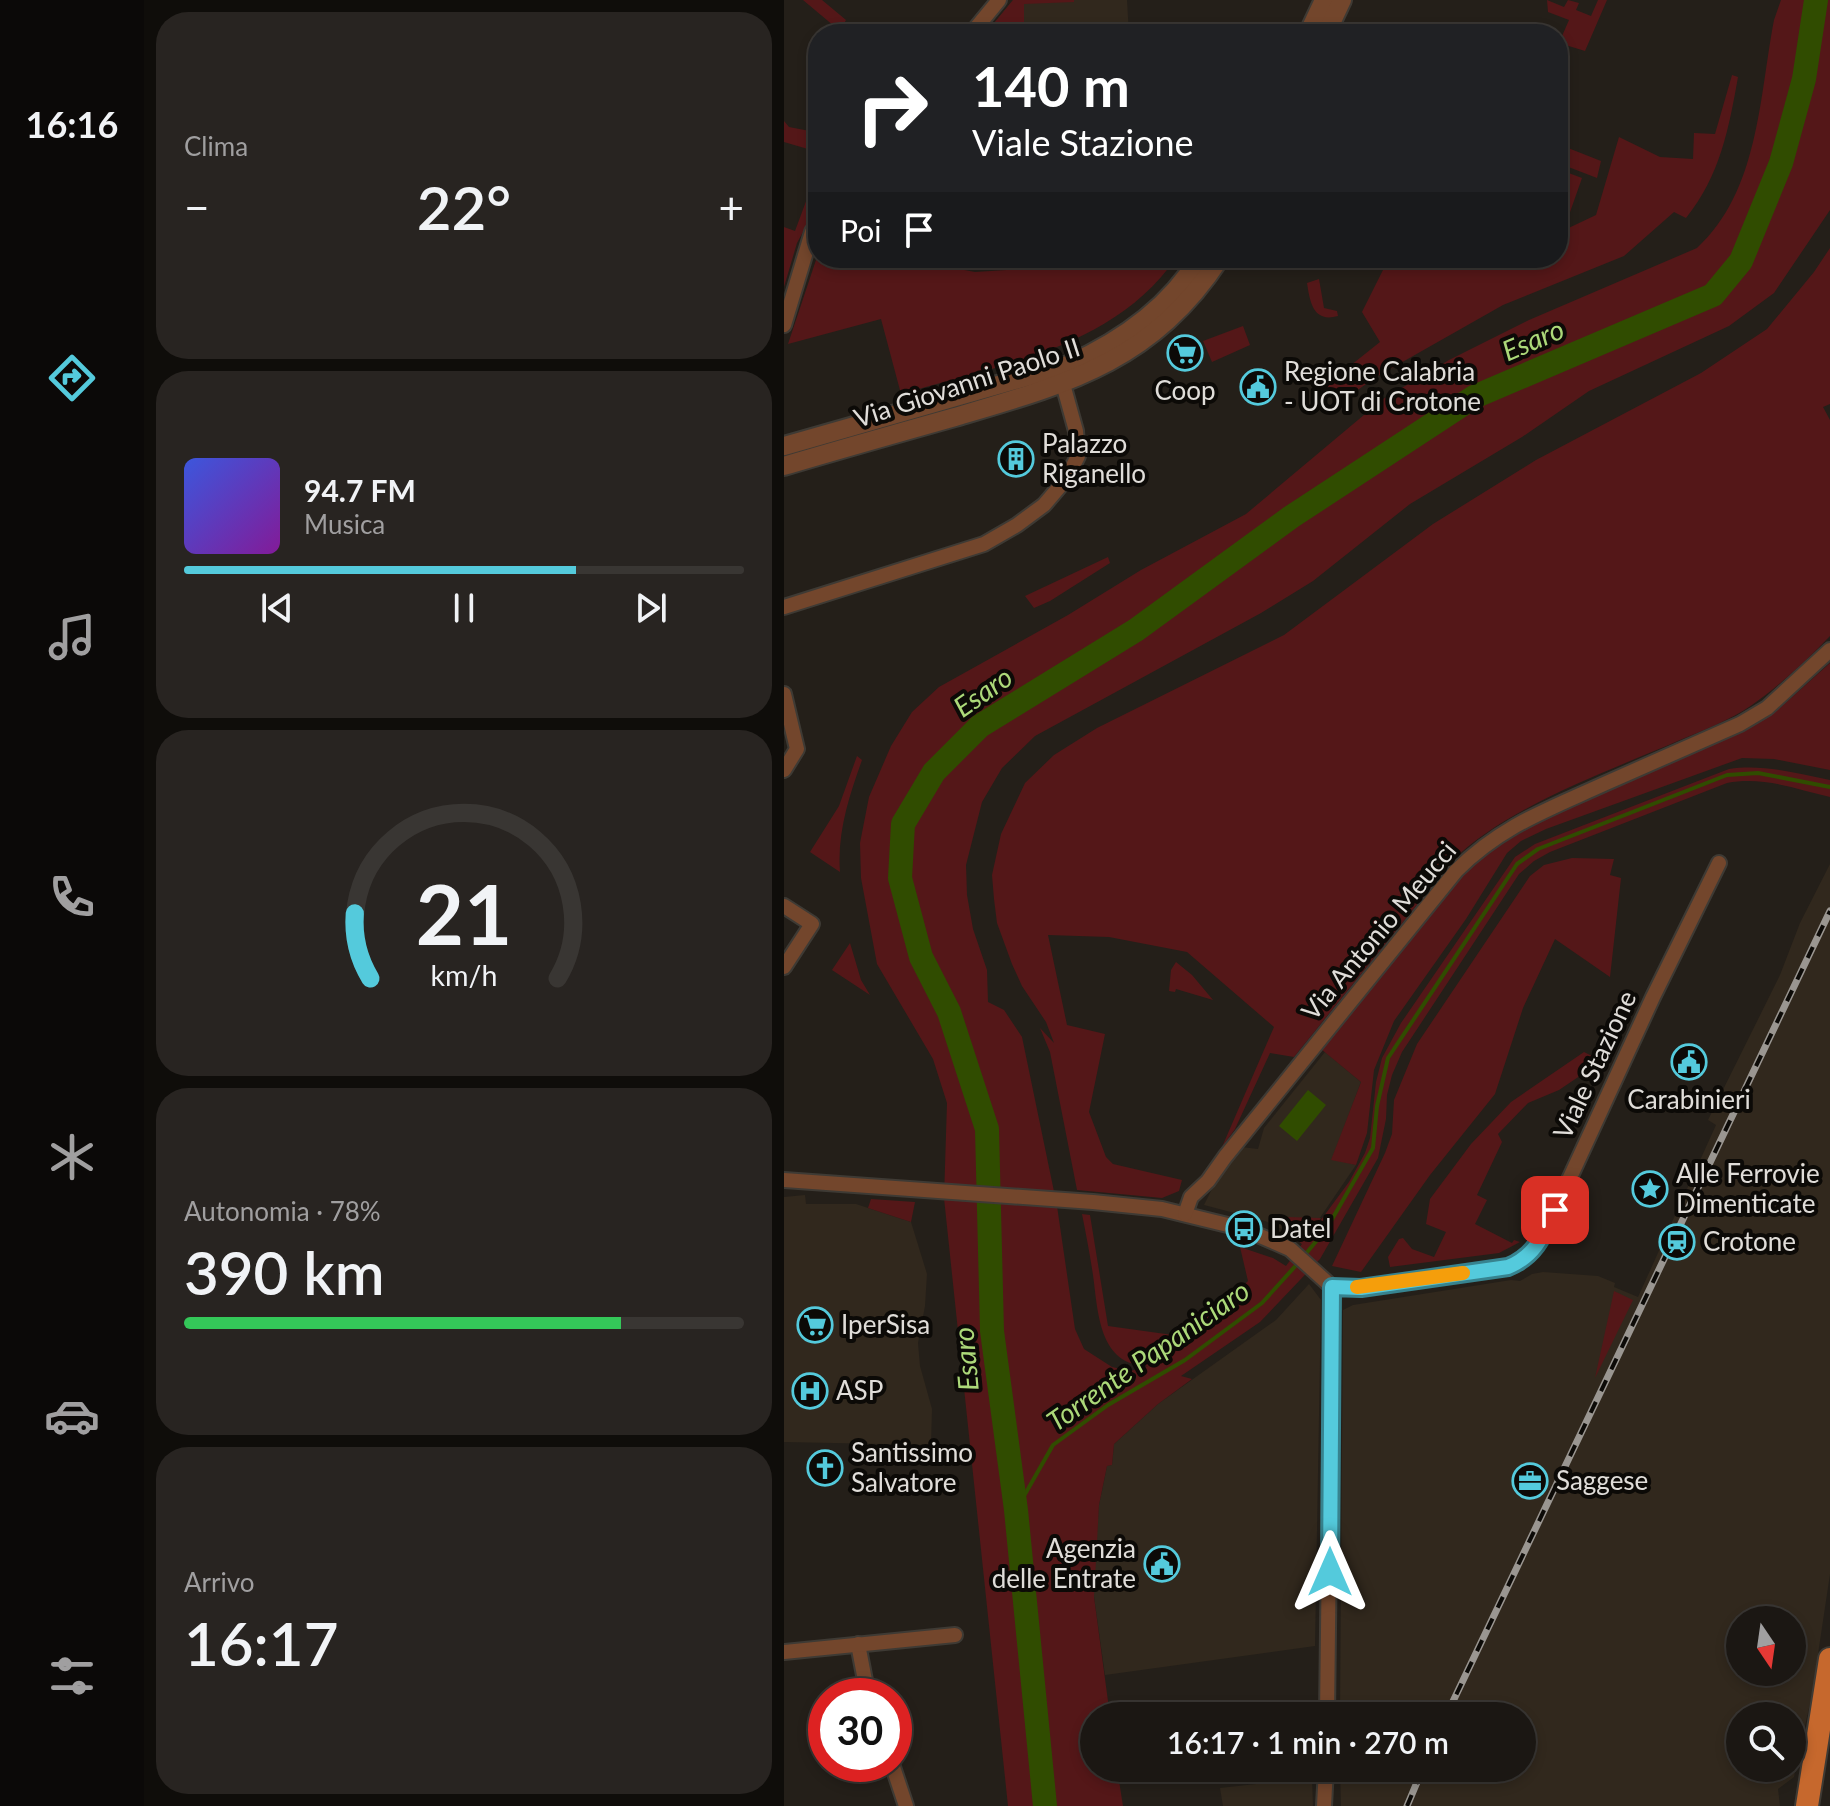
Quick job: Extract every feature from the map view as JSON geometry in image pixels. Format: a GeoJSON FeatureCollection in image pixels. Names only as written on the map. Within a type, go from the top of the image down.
{"type":"FeatureCollection","features":[{"type":"Feature","properties":{"kind":"main road"},"geometry":{"type":"LineString","coordinates":[[1807,1806],[1830,1659]]}},
{"type":"Feature","properties":{"kind":"street"},"geometry":{"type":"LineString","coordinates":[[979,24],[999,0]]}},
{"type":"Feature","properties":{"kind":"street"},"geometry":{"type":"LineString","coordinates":[[1313,24],[1324,0]]}},
{"type":"Feature","properties":{"kind":"street"},"geometry":{"type":"LineString","coordinates":[[1331,24],[1342,0]]}},
{"type":"Feature","properties":{"kind":"street"},"geometry":{"type":"LineString","coordinates":[[784,325],[808,245]]}},
{"type":"Feature","properties":{"kind":"street","name":"Via Giovanni Paolo II"},"geometry":{"type":"LineString","coordinates":[[784,446],[1036,376],[1106,348],[1173,292],[1191,268]]}},
{"type":"Feature","properties":{"kind":"street","name":"Via Giovanni Paolo II"},"geometry":{"type":"LineString","coordinates":[[784,466],[1063,384],[1112,362],[1167,323],[1201,287],[1213,268]]}},
{"type":"Feature","properties":{"kind":"street"},"geometry":{"type":"LineString","coordinates":[[784,607],[984,544],[1044,505],[1067,478],[1078,456],[1076,431],[1063,384]]}},
{"type":"Feature","properties":{"kind":"street","name":"Via Antonio Meucci"},"geometry":{"type":"LineString","coordinates":[[1185,1214],[1191,1197],[1208,1181],[1336,1018],[1473,854],[1495,836],[1536,815],[1740,724],[1767,708],[1830,650]]}},
{"type":"Feature","properties":{"kind":"street"},"geometry":{"type":"LineString","coordinates":[[784,694],[797,749],[784,770]]}},
{"type":"Feature","properties":{"kind":"street","name":"Viale Stazione"},"geometry":{"type":"LineString","coordinates":[[1332,1287],[1361,1288],[1508,1267],[1534,1250],[1719,863]]}},
{"type":"Feature","properties":{"kind":"street"},"geometry":{"type":"LineString","coordinates":[[784,906],[812,924],[784,967]]}},
{"type":"Feature","properties":{"kind":"street"},"geometry":{"type":"LineString","coordinates":[[784,1180],[1093,1202],[1185,1214],[1244,1229],[1290,1249],[1332,1287],[1327,1702]]}},
{"type":"Feature","properties":{"kind":"street"},"geometry":{"type":"LineString","coordinates":[[784,1652],[955,1635]]}},
{"type":"Feature","properties":{"kind":"street"},"geometry":{"type":"LineString","coordinates":[[858,1644],[865,1678]]}},
{"type":"Feature","properties":{"kind":"street"},"geometry":{"type":"LineString","coordinates":[[898,1782],[906,1806]]}},
{"type":"Feature","properties":{"kind":"street"},"geometry":{"type":"LineString","coordinates":[[1324,1806],[1325,1782]]}},
{"type":"Feature","properties":{"kind":"shaded area"},"geometry":{"type":"Polygon","coordinates":[[[803,0],[822,0],[846,20],[844,24],[832,24],[803,0]]]}},
{"type":"Feature","properties":{"kind":"shaded area"},"geometry":{"type":"Polygon","coordinates":[[[1013,0],[1127,0],[1128,24],[993,24],[1013,0]]]}},
{"type":"Feature","properties":{"kind":"shaded area"},"geometry":{"type":"Polygon","coordinates":[[[1013,0],[1074,0],[1024,4],[1024,24],[993,24],[1013,0]]]}},
{"type":"Feature","properties":{"kind":"shaded area"},"geometry":{"type":"Polygon","coordinates":[[[1547,0],[1564,7],[1568,0],[1579,3],[1576,10],[1591,16],[1598,0],[1607,0],[1585,51],[1568,46],[1569,20],[1548,12],[1547,0]]]}},
{"type":"Feature","properties":{"kind":"shaded area"},"geometry":{"type":"Polygon","coordinates":[[[1781,0],[1830,0],[1830,210],[1774,293],[1729,326],[1589,391],[1522,437],[1410,504],[1313,581],[1261,613],[1035,736],[1002,768],[982,802],[966,865],[973,929],[987,970],[988,1002],[1004,1010],[1022,1037],[1057,1206],[1075,1329],[1084,1349],[1112,1367],[1130,1371],[1148,1366],[1132,1364],[1119,1357],[1104,1334],[1082,1214],[1090,1215],[1108,1326],[1180,1336],[1230,1299],[1248,1281],[1240,1247],[1273,1258],[1286,1266],[1302,1244],[1284,1230],[1287,1217],[1321,1218],[1315,1228],[1349,1182],[1370,1138],[1382,1058],[1401,1023],[1515,857],[1535,844],[1729,769],[1767,768],[1830,780],[1830,797],[1766,782],[1727,783],[1550,852],[1519,874],[1402,1052],[1387,1095],[1386,1119],[1378,1158],[1320,1259],[1260,1322],[1181,1376],[1192,1379],[1158,1404],[1114,1444],[1112,1465],[1107,1466],[1099,1505],[1094,1597],[1108,1702],[1080,1702],[1080,1782],[1119,1782],[1123,1806],[1008,1806],[944,1198],[947,1103],[933,1059],[877,964],[861,878],[860,843],[869,797],[891,746],[912,712],[939,687],[1141,570],[1246,514],[1383,399],[1449,360],[1529,320],[1697,248],[1717,225],[1745,171],[1759,111],[1774,20],[1781,0]]]}},
{"type":"Feature","properties":{"kind":"shaded area"},"geometry":{"type":"Polygon","coordinates":[[[1732,75],[1738,77],[1731,115],[1715,168],[1686,218],[1674,212],[1624,256],[1503,305],[1376,377],[1338,404],[1326,385],[1380,342],[1362,312],[1384,268],[1568,268],[1568,228],[1596,215],[1619,137],[1660,157],[1693,159],[1694,133],[1715,134],[1732,75]]]}},
{"type":"Feature","properties":{"kind":"shaded area"},"geometry":{"type":"Polygon","coordinates":[[[784,121],[789,127],[808,131],[808,149],[784,142],[784,121]]]}},
{"type":"Feature","properties":{"kind":"shaded area"},"geometry":{"type":"Polygon","coordinates":[[[1568,148],[1601,161],[1597,178],[1568,167],[1568,148]]]}},
{"type":"Feature","properties":{"kind":"shaded area"},"geometry":{"type":"Polygon","coordinates":[[[1568,173],[1582,178],[1568,215],[1568,173]]]}},
{"type":"Feature","properties":{"kind":"shaded area"},"geometry":{"type":"Polygon","coordinates":[[[808,196],[808,223],[797,243],[784,287],[784,227],[795,231],[808,196]]]}},
{"type":"Feature","properties":{"kind":"shaded area"},"geometry":{"type":"Polygon","coordinates":[[[1830,248],[1830,404],[1823,407],[1830,420],[1830,636],[1783,681],[1744,710],[1560,791],[1476,840],[1453,860],[1294,1057],[1270,1053],[1235,1129],[1222,1147],[1274,1027],[1187,952],[1109,937],[1048,935],[1067,1025],[1105,1034],[1089,1112],[1106,1157],[1113,1164],[1182,1180],[1179,1191],[1162,1198],[1077,1190],[1050,1052],[1040,1028],[1054,1043],[1046,1022],[1022,986],[997,923],[992,875],[1001,834],[1025,783],[1054,755],[1097,728],[1284,635],[1433,524],[1536,460],[1701,373],[1767,329],[1830,248]]]}},
{"type":"Feature","properties":{"kind":"shaded area"},"geometry":{"type":"Polygon","coordinates":[[[813,268],[954,268],[975,272],[1039,268],[1168,268],[1150,289],[1120,313],[1087,333],[1014,362],[901,394],[881,319],[788,344],[813,268]]]}},
{"type":"Feature","properties":{"kind":"shaded area"},"geometry":{"type":"Polygon","coordinates":[[[1319,279],[1324,308],[1337,311],[1338,316],[1323,316],[1314,309],[1307,283],[1319,279]]]}},
{"type":"Feature","properties":{"kind":"shaded area"},"geometry":{"type":"Polygon","coordinates":[[[1243,326],[1250,345],[1212,362],[1203,341],[1243,326]]]}},
{"type":"Feature","properties":{"kind":"shaded area"},"geometry":{"type":"Polygon","coordinates":[[[1108,557],[1110,563],[1050,601],[1034,608],[1025,596],[1108,557]]]}},
{"type":"Feature","properties":{"kind":"shaded area"},"geometry":{"type":"Polygon","coordinates":[[[1830,663],[1830,770],[1774,759],[1742,758],[1546,829],[1521,841],[1507,853],[1466,919],[1394,1021],[1374,1070],[1367,1133],[1356,1165],[1331,1160],[1361,1082],[1321,1049],[1467,870],[1499,846],[1569,807],[1754,725],[1781,707],[1830,663]]]}},
{"type":"Feature","properties":{"kind":"shaded area"},"geometry":{"type":"Polygon","coordinates":[[[857,756],[862,760],[842,829],[840,872],[810,852],[839,806],[857,756]]]}},
{"type":"Feature","properties":{"kind":"shaded area"},"geometry":{"type":"Polygon","coordinates":[[[1572,858],[1614,859],[1610,875],[1621,878],[1610,977],[1555,939],[1523,1008],[1495,1094],[1430,1175],[1361,1272],[1332,1266],[1385,1153],[1392,1134],[1394,1100],[1417,1044],[1530,876],[1544,865],[1572,858]]]}},
{"type":"Feature","properties":{"kind":"shaded area"},"geometry":{"type":"Polygon","coordinates":[[[1830,864],[1830,1574],[1806,1722],[1806,1702],[1726,1702],[1726,1782],[1787,1782],[1778,1789],[1780,1806],[1341,1806],[1340,1782],[1536,1782],[1536,1702],[1340,1702],[1343,1310],[1353,1305],[1520,1281],[1543,1272],[1598,1276],[1638,1297],[1716,1125],[1708,1120],[1780,975],[1800,923],[1830,864]]]}},
{"type":"Feature","properties":{"kind":"shaded area"},"geometry":{"type":"Polygon","coordinates":[[[850,943],[861,980],[870,995],[832,970],[850,943]]]}},
{"type":"Feature","properties":{"kind":"shaded area"},"geometry":{"type":"Polygon","coordinates":[[[1176,962],[1213,1000],[1176,989],[1175,992],[1169,991],[1171,970],[1176,962]]]}},
{"type":"Feature","properties":{"kind":"shaded area"},"geometry":{"type":"Polygon","coordinates":[[[1325,1052],[1361,1082],[1332,1159],[1356,1165],[1302,1244],[1265,1221],[1204,1205],[1218,1177],[1241,1147],[1258,1149],[1264,1128],[1325,1052]]]}},
{"type":"Feature","properties":{"kind":"shaded area"},"geometry":{"type":"Polygon","coordinates":[[[1584,1052],[1602,1061],[1559,1090],[1528,1103],[1498,1134],[1502,1142],[1477,1195],[1487,1200],[1475,1224],[1512,1243],[1514,1240],[1520,1242],[1499,1253],[1390,1267],[1388,1257],[1399,1239],[1403,1238],[1412,1249],[1434,1257],[1446,1232],[1426,1224],[1430,1199],[1471,1144],[1511,1102],[1584,1052]]]}},
{"type":"Feature","properties":{"kind":"shaded area"},"geometry":{"type":"Polygon","coordinates":[[[1308,1090],[1326,1105],[1297,1141],[1279,1126],[1308,1090]]]}},
{"type":"Feature","properties":{"kind":"shaded area"},"geometry":{"type":"Polygon","coordinates":[[[805,1195],[806,1204],[856,1204],[911,1222],[927,1274],[918,1343],[920,1366],[932,1409],[931,1445],[784,1442],[784,1197],[805,1195]]]}},
{"type":"Feature","properties":{"kind":"shaded area"},"geometry":{"type":"Polygon","coordinates":[[[871,1199],[915,1202],[911,1222],[868,1208],[871,1199]]]}},
{"type":"Feature","properties":{"kind":"shaded area"},"geometry":{"type":"Polygon","coordinates":[[[1309,1284],[1321,1300],[1315,1646],[1105,1675],[1094,1597],[1094,1573],[1099,1505],[1107,1466],[1112,1465],[1114,1444],[1158,1404],[1276,1320],[1309,1284]]]}},
{"type":"Feature","properties":{"kind":"shaded area"},"geometry":{"type":"Polygon","coordinates":[[[1614,1291],[1633,1300],[1595,1378],[1614,1291]]]}},
{"type":"Feature","properties":{"kind":"shaded area"},"geometry":{"type":"Polygon","coordinates":[[[1275,1782],[1312,1782],[1313,1806],[1223,1806],[1220,1788],[1275,1782]]]}},
{"type":"Feature","properties":{"kind":"waterway","name":"Esaro"},"geometry":{"type":"LineString","coordinates":[[1045,1806],[1016,1510],[992,1331],[987,1129],[949,1012],[921,957],[900,878],[903,824],[934,772],[980,726],[1136,630],[1291,517],[1474,397],[1713,295],[1741,261],[1781,163],[1804,79],[1816,0]]}},
{"type":"Feature","properties":{"kind":"waterway","name":"Torrente Papaniciaro"},"geometry":{"type":"LineString","coordinates":[[1304,1256],[1327,1228],[1373,1148],[1377,1106],[1388,1058],[1517,864],[1538,849],[1727,775],[1758,773],[1830,787]]}},
{"type":"Feature","properties":{"kind":"waterway","name":"Torrente Papaniciaro"},"geometry":{"type":"LineString","coordinates":[[1016,1510],[1053,1445],[1108,1405],[1185,1360],[1262,1303],[1299,1262]]}},
{"type":"Feature","properties":{"kind":"railway"},"geometry":{"type":"LineString","coordinates":[[1453,1702],[1830,911]]}},
{"type":"Feature","properties":{"kind":"railway"},"geometry":{"type":"LineString","coordinates":[[1407,1806],[1417,1782]]}},
{"type":"Feature","properties":{"kind":"slow traffic"},"geometry":{"type":"LineString","coordinates":[[1357,1287],[1463,1273]]}},
{"type":"Feature","properties":{"kind":"place","name":"Coop"},"geometry":{"type":"Point","coordinates":[1185,353]}},
{"type":"Feature","properties":{"kind":"place","name":"Regione Calabria - UOT di Crotone"},"geometry":{"type":"Point","coordinates":[1258,387]}},
{"type":"Feature","properties":{"kind":"place","name":"Palazzo Riganello"},"geometry":{"type":"Point","coordinates":[1016,459]}},
{"type":"Feature","properties":{"kind":"place","name":"Carabinieri"},"geometry":{"type":"Point","coordinates":[1689,1062]}},
{"type":"Feature","properties":{"kind":"place","name":"Alle Ferrovie Dimenticate"},"geometry":{"type":"Point","coordinates":[1650,1189]}},
{"type":"Feature","properties":{"kind":"place","name":"Datel"},"geometry":{"type":"Point","coordinates":[1244,1229]}},
{"type":"Feature","properties":{"kind":"place","name":"Crotone"},"geometry":{"type":"Point","coordinates":[1677,1242]}},
{"type":"Feature","properties":{"kind":"place","name":"IperSisa"},"geometry":{"type":"Point","coordinates":[815,1325]}},
{"type":"Feature","properties":{"kind":"place","name":"ASP"},"geometry":{"type":"Point","coordinates":[810,1391]}},
{"type":"Feature","properties":{"kind":"place","name":"Santissimo Salvatore"},"geometry":{"type":"Point","coordinates":[825,1468]}},
{"type":"Feature","properties":{"kind":"place","name":"Saggese"},"geometry":{"type":"Point","coordinates":[1530,1481]}},
{"type":"Feature","properties":{"kind":"place","name":"Agenzia delle Entrate"},"geometry":{"type":"Point","coordinates":[1162,1564]}},
{"type":"Feature","properties":{"kind":"route"},"geometry":{"type":"LineString","coordinates":[[1330,1572],[1332,1287],[1361,1288],[1508,1267],[1534,1250],[1555,1210]]}}]}
